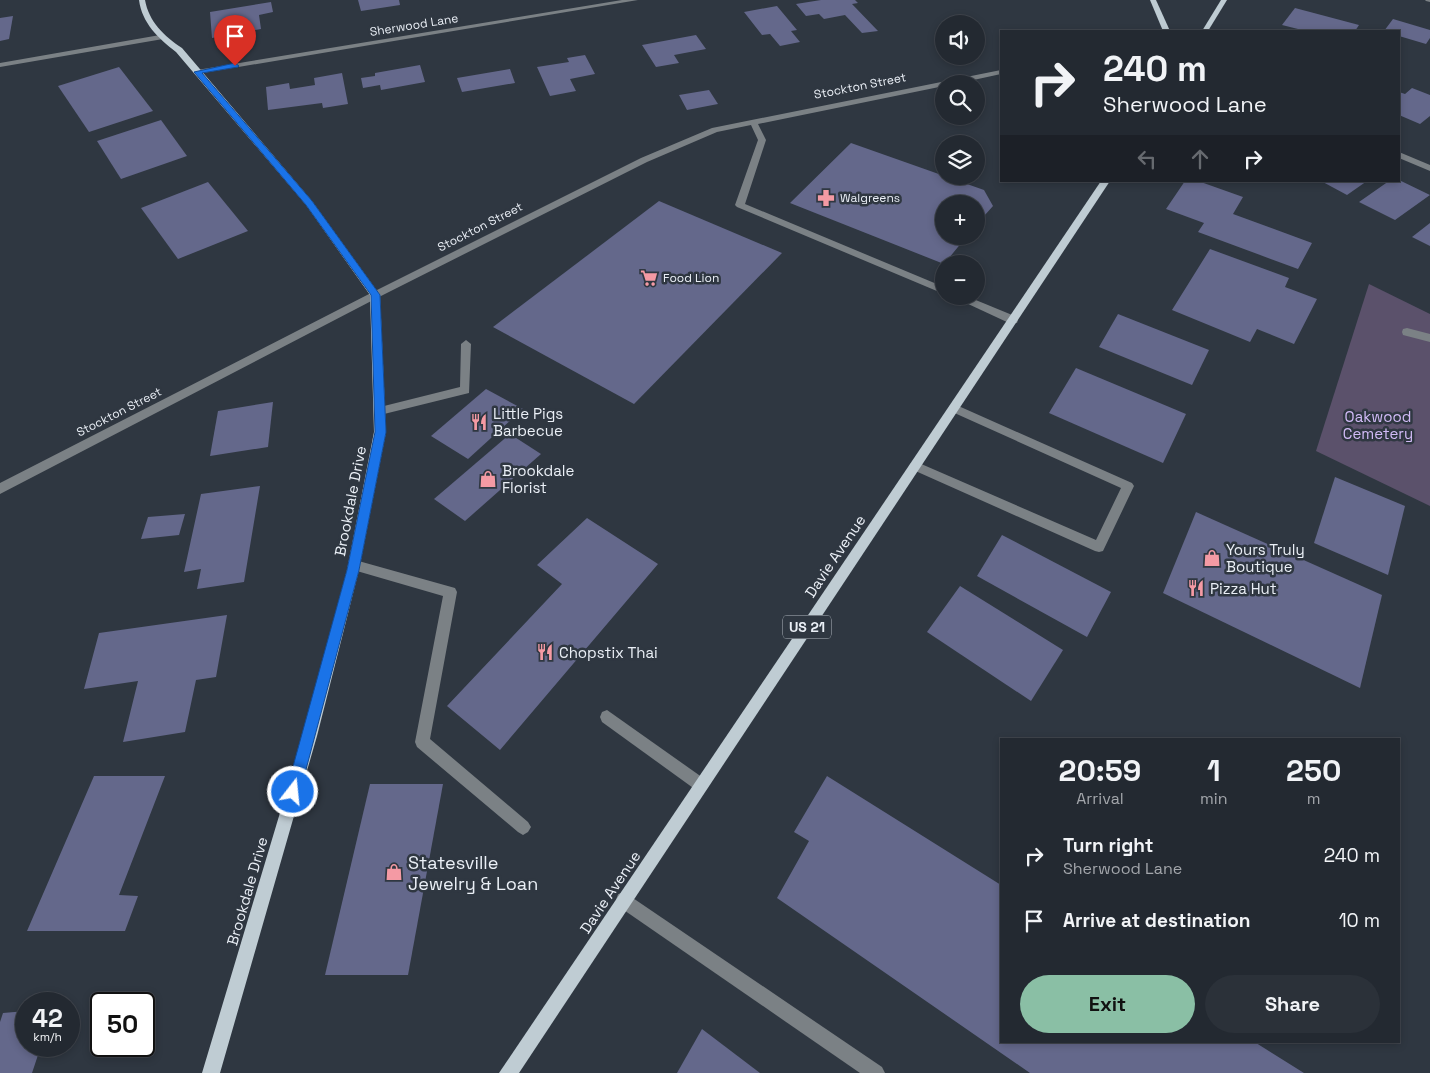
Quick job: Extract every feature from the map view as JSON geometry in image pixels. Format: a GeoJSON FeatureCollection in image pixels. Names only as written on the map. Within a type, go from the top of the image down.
{"type":"FeatureCollection","features":[{"type":"Feature","properties":{"kind":"main road"},"geometry":{"type":"LineString","coordinates":[[142,0],[142,9],[160,37],[178,50],[309,203],[375,295]]}},
{"type":"Feature","properties":{"kind":"main road"},"geometry":{"type":"LineString","coordinates":[[1153,0],[1167,30]]}},
{"type":"Feature","properties":{"kind":"main road"},"geometry":{"type":"LineString","coordinates":[[1206,30],[1224,0]]}},
{"type":"Feature","properties":{"kind":"main road","name":"Davie Avenue"},"geometry":{"type":"LineString","coordinates":[[508,1073],[1105,182]]}},
{"type":"Feature","properties":{"kind":"main road","name":"Brookdale Drive"},"geometry":{"type":"LineString","coordinates":[[211,1073],[310,736],[355,565],[380,432],[375,295]]}},
{"type":"Feature","properties":{"kind":"street","name":"Sherwood Lane"},"geometry":{"type":"LineString","coordinates":[[197,72],[635,0]]}},
{"type":"Feature","properties":{"kind":"street"},"geometry":{"type":"LineString","coordinates":[[0,65],[160,37]]}},
{"type":"Feature","properties":{"kind":"street","name":"Stockton Street"},"geometry":{"type":"LineString","coordinates":[[0,489],[375,295],[644,160],[715,130],[1000,72]]}},
{"type":"Feature","properties":{"kind":"street"},"geometry":{"type":"LineString","coordinates":[[753,121],[762,140],[740,205],[935,287]]}},
{"type":"Feature","properties":{"kind":"street"},"geometry":{"type":"LineString","coordinates":[[1400,155],[1430,168]]}},
{"type":"Feature","properties":{"kind":"street"},"geometry":{"type":"LineString","coordinates":[[977,305],[1013,320]]}},
{"type":"Feature","properties":{"kind":"street"},"geometry":{"type":"LineString","coordinates":[[1407,332],[1430,338]]}},
{"type":"Feature","properties":{"kind":"street"},"geometry":{"type":"LineString","coordinates":[[380,411],[465,390],[466,344]]}},
{"type":"Feature","properties":{"kind":"street"},"geometry":{"type":"LineString","coordinates":[[915,466],[1099,547],[1128,486],[954,408]]}},
{"type":"Feature","properties":{"kind":"street"},"geometry":{"type":"LineString","coordinates":[[355,565],[450,592],[422,742],[523,827]]}},
{"type":"Feature","properties":{"kind":"street"},"geometry":{"type":"LineString","coordinates":[[607,717],[701,785]]}},
{"type":"Feature","properties":{"kind":"street"},"geometry":{"type":"LineString","coordinates":[[624,900],[876,1073]]}},
{"type":"Feature","properties":{"kind":"green space","name":"Oakwood Cemetery"},"geometry":{"type":"Polygon","coordinates":[[[1369,284],[1430,314],[1430,506],[1316,451],[1369,284]]]}},
{"type":"Feature","properties":{"kind":"building"},"geometry":{"type":"Polygon","coordinates":[[[358,0],[399,0],[400,5],[361,11],[358,0]]]}},
{"type":"Feature","properties":{"kind":"building"},"geometry":{"type":"Polygon","coordinates":[[[821,0],[855,0],[858,3],[852,4],[878,31],[862,33],[845,15],[824,19],[819,14],[806,16],[796,4],[821,0]]]}},
{"type":"Feature","properties":{"kind":"building"},"geometry":{"type":"Polygon","coordinates":[[[271,2],[273,12],[259,15],[261,29],[212,38],[210,12],[271,2]]]}},
{"type":"Feature","properties":{"kind":"building"},"geometry":{"type":"Polygon","coordinates":[[[777,6],[797,30],[791,31],[800,42],[780,46],[770,34],[762,35],[744,12],[777,6]]]}},
{"type":"Feature","properties":{"kind":"building"},"geometry":{"type":"Polygon","coordinates":[[[1295,8],[1359,25],[1356,30],[1302,30],[1282,25],[1295,8]]]}},
{"type":"Feature","properties":{"kind":"building"},"geometry":{"type":"Polygon","coordinates":[[[13,16],[9,39],[0,41],[0,18],[13,16]]]}},
{"type":"Feature","properties":{"kind":"building"},"geometry":{"type":"Polygon","coordinates":[[[1393,19],[1430,30],[1430,38],[1426,44],[1400,36],[1400,30],[1385,30],[1393,19]]]}},
{"type":"Feature","properties":{"kind":"building"},"geometry":{"type":"Polygon","coordinates":[[[696,35],[706,49],[674,55],[679,63],[656,67],[642,45],[696,35]]]}},
{"type":"Feature","properties":{"kind":"building"},"geometry":{"type":"Polygon","coordinates":[[[585,55],[595,74],[570,79],[576,91],[550,96],[537,67],[569,62],[567,58],[585,55]]]}},
{"type":"Feature","properties":{"kind":"building"},"geometry":{"type":"Polygon","coordinates":[[[420,65],[425,82],[381,90],[380,85],[363,88],[361,78],[375,76],[375,73],[420,65]]]}},
{"type":"Feature","properties":{"kind":"building"},"geometry":{"type":"Polygon","coordinates":[[[119,67],[153,111],[89,132],[58,86],[119,67]]]}},
{"type":"Feature","properties":{"kind":"building"},"geometry":{"type":"Polygon","coordinates":[[[510,69],[515,83],[462,92],[457,78],[510,69]]]}},
{"type":"Feature","properties":{"kind":"building"},"geometry":{"type":"Polygon","coordinates":[[[342,73],[348,104],[323,108],[322,103],[268,110],[266,87],[289,83],[290,89],[315,85],[314,78],[342,73]]]}},
{"type":"Feature","properties":{"kind":"building"},"geometry":{"type":"Polygon","coordinates":[[[1412,88],[1430,95],[1430,116],[1420,124],[1400,115],[1400,92],[1405,94],[1412,88]]]}},
{"type":"Feature","properties":{"kind":"building"},"geometry":{"type":"Polygon","coordinates":[[[709,90],[718,104],[687,110],[679,95],[709,90]]]}},
{"type":"Feature","properties":{"kind":"building"},"geometry":{"type":"Polygon","coordinates":[[[161,120],[187,156],[121,179],[97,141],[161,120]]]}},
{"type":"Feature","properties":{"kind":"building"},"geometry":{"type":"Polygon","coordinates":[[[851,143],[935,173],[935,185],[970,185],[984,190],[993,206],[985,215],[985,195],[935,195],[935,245],[960,245],[951,255],[935,255],[935,260],[790,203],[851,143]]]}},
{"type":"Feature","properties":{"kind":"building"},"geometry":{"type":"Polygon","coordinates":[[[1400,180],[1430,195],[1395,220],[1359,202],[1388,182],[1400,182],[1400,180]]]}},
{"type":"Feature","properties":{"kind":"building"},"geometry":{"type":"Polygon","coordinates":[[[208,182],[248,231],[178,259],[141,208],[208,182]]]}},
{"type":"Feature","properties":{"kind":"building"},"geometry":{"type":"Polygon","coordinates":[[[1184,182],[1201,182],[1243,197],[1233,214],[1312,243],[1298,269],[1198,232],[1204,223],[1166,209],[1184,182]]]}},
{"type":"Feature","properties":{"kind":"building"},"geometry":{"type":"Polygon","coordinates":[[[1323,182],[1366,182],[1347,195],[1323,182]]]}},
{"type":"Feature","properties":{"kind":"building"},"geometry":{"type":"Polygon","coordinates":[[[659,201],[782,253],[634,404],[493,327],[659,201]]]}},
{"type":"Feature","properties":{"kind":"building"},"geometry":{"type":"Polygon","coordinates":[[[1430,223],[1430,246],[1412,237],[1430,223]]]}},
{"type":"Feature","properties":{"kind":"building"},"geometry":{"type":"Polygon","coordinates":[[[1210,249],[1289,278],[1285,287],[1317,299],[1294,344],[1257,329],[1250,342],[1172,310],[1210,249]]]}},
{"type":"Feature","properties":{"kind":"building"},"geometry":{"type":"Polygon","coordinates":[[[1118,314],[1209,350],[1192,385],[1099,347],[1118,314]]]}},
{"type":"Feature","properties":{"kind":"building"},"geometry":{"type":"Polygon","coordinates":[[[1076,368],[1186,414],[1163,463],[1049,413],[1076,368]]]}},
{"type":"Feature","properties":{"kind":"building"},"geometry":{"type":"Polygon","coordinates":[[[486,389],[523,409],[468,459],[431,436],[486,389]]]}},
{"type":"Feature","properties":{"kind":"building"},"geometry":{"type":"Polygon","coordinates":[[[273,402],[268,447],[210,456],[218,411],[273,402]]]}},
{"type":"Feature","properties":{"kind":"building"},"geometry":{"type":"Polygon","coordinates":[[[510,434],[541,454],[465,521],[434,499],[510,434]]]}},
{"type":"Feature","properties":{"kind":"building"},"geometry":{"type":"Polygon","coordinates":[[[1335,477],[1405,506],[1388,575],[1314,543],[1335,477]]]}},
{"type":"Feature","properties":{"kind":"building"},"geometry":{"type":"Polygon","coordinates":[[[260,486],[244,582],[197,589],[201,569],[184,572],[201,494],[260,486]]]}},
{"type":"Feature","properties":{"kind":"building"},"geometry":{"type":"Polygon","coordinates":[[[1196,512],[1382,595],[1360,688],[1163,593],[1196,512]]]}},
{"type":"Feature","properties":{"kind":"building"},"geometry":{"type":"Polygon","coordinates":[[[185,514],[179,535],[141,539],[148,517],[185,514]]]}},
{"type":"Feature","properties":{"kind":"building"},"geometry":{"type":"Polygon","coordinates":[[[587,518],[658,564],[500,750],[447,706],[562,584],[537,565],[587,518]]]}},
{"type":"Feature","properties":{"kind":"building"},"geometry":{"type":"Polygon","coordinates":[[[1002,535],[1111,592],[1087,637],[977,576],[1002,535]]]}},
{"type":"Feature","properties":{"kind":"building"},"geometry":{"type":"Polygon","coordinates":[[[960,586],[1063,650],[1031,701],[927,632],[960,586]]]}},
{"type":"Feature","properties":{"kind":"building"},"geometry":{"type":"Polygon","coordinates":[[[227,615],[216,677],[196,680],[185,732],[123,742],[138,681],[84,689],[99,633],[227,615]]]}},
{"type":"Feature","properties":{"kind":"building"},"geometry":{"type":"Polygon","coordinates":[[[94,776],[165,776],[119,895],[138,896],[125,931],[27,931],[94,776]]]}},
{"type":"Feature","properties":{"kind":"building"},"geometry":{"type":"Polygon","coordinates":[[[827,776],[1000,884],[1000,1043],[1256,1043],[1304,1073],[1030,1073],[777,898],[809,841],[794,832],[827,776]]]}},
{"type":"Feature","properties":{"kind":"building"},"geometry":{"type":"Polygon","coordinates":[[[370,784],[443,784],[408,975],[325,975],[370,784]]]}},
{"type":"Feature","properties":{"kind":"building"},"geometry":{"type":"Polygon","coordinates":[[[15,1012],[15,1057],[37,1057],[32,1073],[0,1073],[0,1022],[3,1013],[15,1012]]]}},
{"type":"Feature","properties":{"kind":"building"},"geometry":{"type":"Polygon","coordinates":[[[702,1029],[760,1073],[677,1073],[702,1029]]]}},
{"type":"Feature","properties":{"kind":"place","name":"Walgreens"},"geometry":{"type":"Point","coordinates":[826,198]}},
{"type":"Feature","properties":{"kind":"place","name":"Food Lion"},"geometry":{"type":"Point","coordinates":[649,278]}},
{"type":"Feature","properties":{"kind":"place","name":"Little Pigs Barbecue"},"geometry":{"type":"Point","coordinates":[479,422]}},
{"type":"Feature","properties":{"kind":"place","name":"Brookdale Florist"},"geometry":{"type":"Point","coordinates":[488,479]}},
{"type":"Feature","properties":{"kind":"place","name":"Yours Truly Boutique"},"geometry":{"type":"Point","coordinates":[1212,558]}},
{"type":"Feature","properties":{"kind":"place","name":"Pizza Hut"},"geometry":{"type":"Point","coordinates":[1196,588]}},
{"type":"Feature","properties":{"kind":"place","name":"Chopstix Thai"},"geometry":{"type":"Point","coordinates":[545,652]}},
{"type":"Feature","properties":{"kind":"place","name":"Statesville Jewelry & Loan"},"geometry":{"type":"Point","coordinates":[394,872]}},
{"type":"Feature","properties":{"kind":"route"},"geometry":{"type":"LineString","coordinates":[[235,66],[197,72],[309,203],[375,295],[380,432],[353,570],[310,736],[293,792]]}}]}
